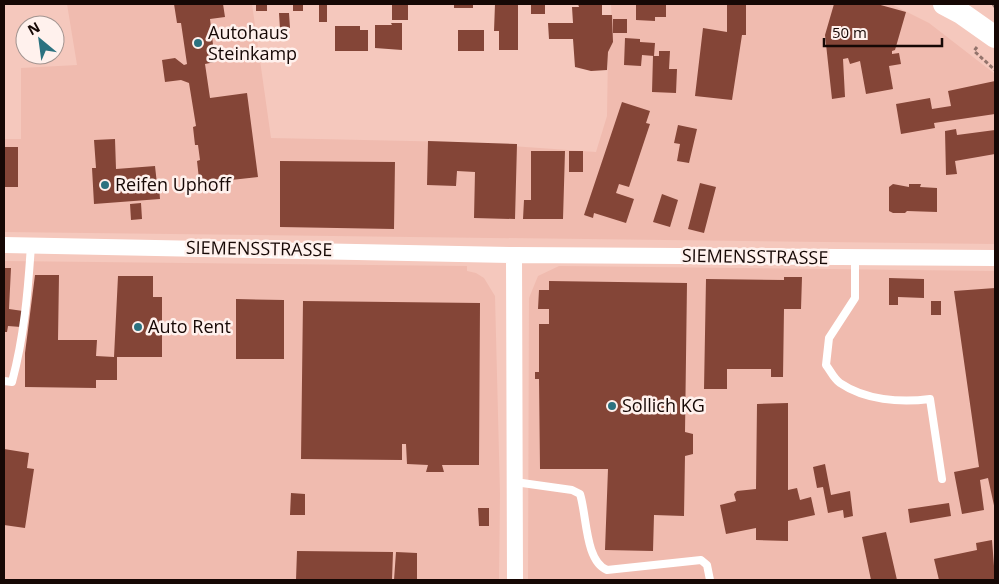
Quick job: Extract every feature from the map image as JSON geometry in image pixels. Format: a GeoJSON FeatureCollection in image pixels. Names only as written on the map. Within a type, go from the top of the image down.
{"type":"FeatureCollection","features":[{"type":"Feature","properties":{"kind":"main road"},"geometry":{"type":"LineString","coordinates":[[959,7],[995,37]]}},
{"type":"Feature","properties":{"kind":"street","name":"SIEMENSSTRASSE"},"geometry":{"type":"LineString","coordinates":[[4,245],[514,255],[995,258]]}},
{"type":"Feature","properties":{"kind":"street"},"geometry":{"type":"LineString","coordinates":[[514,255],[514,580]]}},
{"type":"Feature","properties":{"kind":"lane"},"geometry":{"type":"LineString","coordinates":[[4,381],[12,382],[20,352],[27,309],[31,245]]}},
{"type":"Feature","properties":{"kind":"lane"},"geometry":{"type":"LineString","coordinates":[[855,258],[854,298],[829,338],[826,365],[839,382],[868,397],[912,401],[930,399],[942,479]]}},
{"type":"Feature","properties":{"kind":"lane"},"geometry":{"type":"LineString","coordinates":[[515,482],[572,490],[580,494],[592,554],[601,568],[607,570],[701,560],[708,565],[710,580]]}},
{"type":"Feature","properties":{"kind":"path"},"geometry":{"type":"LineString","coordinates":[[974,51],[995,70]]}},
{"type":"Feature","properties":{"kind":"shaded area"},"geometry":{"type":"Polygon","coordinates":[[[67,4],[252,4],[271,138],[457,142],[596,152],[607,116],[608,52],[613,42],[611,4],[891,4],[929,23],[995,74],[995,244],[4,232],[4,139],[21,139],[21,68],[77,65],[67,4]]]}},
{"type":"Feature","properties":{"kind":"shaded area"},"geometry":{"type":"Polygon","coordinates":[[[4,261],[467,266],[467,271],[476,273],[484,278],[495,296],[500,494],[499,580],[4,580],[4,261]]]}},
{"type":"Feature","properties":{"kind":"shaded area"},"geometry":{"type":"Polygon","coordinates":[[[559,266],[995,271],[995,580],[528,580],[529,298],[538,276],[559,266]]]}},
{"type":"Feature","properties":{"kind":"building"},"geometry":{"type":"Polygon","coordinates":[[[174,4],[223,4],[225,17],[210,19],[215,62],[205,64],[210,98],[247,93],[258,177],[213,182],[213,186],[200,188],[197,161],[200,160],[198,145],[195,145],[193,127],[196,126],[189,83],[181,80],[165,82],[162,60],[175,58],[184,65],[187,64],[181,23],[177,23],[174,4]]]}},
{"type":"Feature","properties":{"kind":"building"},"geometry":{"type":"Polygon","coordinates":[[[256,4],[267,4],[267,11],[256,11],[256,4]]]}},
{"type":"Feature","properties":{"kind":"building"},"geometry":{"type":"Polygon","coordinates":[[[293,4],[303,4],[303,11],[293,11],[293,4]]]}},
{"type":"Feature","properties":{"kind":"building"},"geometry":{"type":"Polygon","coordinates":[[[319,4],[327,4],[327,22],[319,22],[319,4]]]}},
{"type":"Feature","properties":{"kind":"building"},"geometry":{"type":"Polygon","coordinates":[[[392,4],[408,4],[408,20],[392,20],[392,4]]]}},
{"type":"Feature","properties":{"kind":"building"},"geometry":{"type":"Polygon","coordinates":[[[454,4],[473,4],[473,8],[454,8],[454,4]]]}},
{"type":"Feature","properties":{"kind":"building"},"geometry":{"type":"Polygon","coordinates":[[[495,4],[518,4],[518,50],[499,50],[499,31],[494,31],[495,4]]]}},
{"type":"Feature","properties":{"kind":"building"},"geometry":{"type":"Polygon","coordinates":[[[531,4],[545,4],[545,14],[531,14],[531,4]]]}},
{"type":"Feature","properties":{"kind":"building"},"geometry":{"type":"Polygon","coordinates":[[[578,4],[602,4],[602,15],[612,15],[613,42],[608,52],[607,70],[591,71],[575,67],[573,39],[549,39],[548,23],[573,23],[572,7],[579,7],[578,4]]]}},
{"type":"Feature","properties":{"kind":"building"},"geometry":{"type":"Polygon","coordinates":[[[636,4],[666,4],[666,17],[655,17],[655,21],[636,20],[636,4]]]}},
{"type":"Feature","properties":{"kind":"building"},"geometry":{"type":"Polygon","coordinates":[[[727,4],[746,4],[746,35],[742,35],[732,100],[695,96],[703,28],[727,32],[727,4]]]}},
{"type":"Feature","properties":{"kind":"building"},"geometry":{"type":"Polygon","coordinates":[[[834,4],[877,4],[906,12],[895,50],[892,51],[892,54],[899,53],[901,64],[889,66],[893,89],[866,94],[860,61],[850,64],[848,58],[843,59],[845,97],[832,99],[825,35],[834,4]]]}},
{"type":"Feature","properties":{"kind":"building"},"geometry":{"type":"Polygon","coordinates":[[[279,13],[289,13],[290,28],[280,29],[279,13]]]}},
{"type":"Feature","properties":{"kind":"building"},"geometry":{"type":"Polygon","coordinates":[[[613,19],[627,19],[627,33],[613,33],[613,19]]]}},
{"type":"Feature","properties":{"kind":"building"},"geometry":{"type":"Polygon","coordinates":[[[391,23],[402,23],[402,50],[375,48],[375,25],[392,25],[391,23]]]}},
{"type":"Feature","properties":{"kind":"building"},"geometry":{"type":"Polygon","coordinates":[[[335,26],[360,26],[360,30],[368,30],[368,51],[335,51],[335,26]]]}},
{"type":"Feature","properties":{"kind":"building"},"geometry":{"type":"Polygon","coordinates":[[[458,30],[484,30],[484,51],[458,51],[458,30]]]}},
{"type":"Feature","properties":{"kind":"building"},"geometry":{"type":"Polygon","coordinates":[[[625,38],[655,43],[654,56],[642,55],[641,66],[624,65],[625,38]]]}},
{"type":"Feature","properties":{"kind":"building"},"geometry":{"type":"Polygon","coordinates":[[[659,51],[670,51],[669,69],[677,69],[676,93],[652,92],[653,56],[659,56],[659,51]]]}},
{"type":"Feature","properties":{"kind":"building"},"geometry":{"type":"Polygon","coordinates":[[[995,81],[995,114],[934,123],[935,128],[901,134],[896,104],[930,98],[932,109],[951,106],[948,91],[995,81]]]}},
{"type":"Feature","properties":{"kind":"building"},"geometry":{"type":"Polygon","coordinates":[[[622,102],[650,111],[646,123],[650,124],[629,187],[619,184],[616,193],[634,199],[626,223],[594,213],[593,218],[584,215],[622,102]]]}},
{"type":"Feature","properties":{"kind":"building"},"geometry":{"type":"Polygon","coordinates":[[[678,125],[697,129],[689,163],[677,161],[680,144],[674,143],[678,125]]]}},
{"type":"Feature","properties":{"kind":"building"},"geometry":{"type":"Polygon","coordinates":[[[956,129],[957,135],[995,130],[995,154],[955,161],[957,174],[946,175],[945,131],[956,129]]]}},
{"type":"Feature","properties":{"kind":"building"},"geometry":{"type":"Polygon","coordinates":[[[115,139],[116,169],[155,166],[157,184],[129,186],[129,188],[159,186],[160,199],[94,204],[92,168],[96,168],[94,140],[115,139]]]}},
{"type":"Feature","properties":{"kind":"building"},"geometry":{"type":"Polygon","coordinates":[[[428,141],[517,144],[515,219],[474,218],[475,172],[457,171],[456,186],[427,185],[428,141]]]}},
{"type":"Feature","properties":{"kind":"building"},"geometry":{"type":"Polygon","coordinates":[[[4,147],[18,147],[18,187],[4,187],[4,147]]]}},
{"type":"Feature","properties":{"kind":"building"},"geometry":{"type":"Polygon","coordinates":[[[531,151],[565,151],[563,219],[523,219],[524,200],[531,200],[531,151]]]}},
{"type":"Feature","properties":{"kind":"building"},"geometry":{"type":"Polygon","coordinates":[[[569,151],[583,151],[583,172],[569,172],[569,151]]]}},
{"type":"Feature","properties":{"kind":"building"},"geometry":{"type":"Polygon","coordinates":[[[280,161],[395,162],[394,229],[280,227],[280,161]]]}},
{"type":"Feature","properties":{"kind":"building"},"geometry":{"type":"Polygon","coordinates":[[[700,183],[716,187],[704,233],[688,229],[700,183]]]}},
{"type":"Feature","properties":{"kind":"building"},"geometry":{"type":"Polygon","coordinates":[[[893,184],[909,187],[909,184],[921,184],[920,187],[937,188],[937,212],[907,211],[905,213],[893,213],[889,211],[889,187],[893,184]]]}},
{"type":"Feature","properties":{"kind":"building"},"geometry":{"type":"Polygon","coordinates":[[[662,194],[678,200],[670,227],[653,222],[662,194]]]}},
{"type":"Feature","properties":{"kind":"building"},"geometry":{"type":"Polygon","coordinates":[[[141,203],[142,219],[131,220],[130,204],[141,203]]]}},
{"type":"Feature","properties":{"kind":"building"},"geometry":{"type":"Polygon","coordinates":[[[4,268],[11,268],[9,309],[23,311],[21,327],[8,326],[7,332],[4,332],[4,268]]]}},
{"type":"Feature","properties":{"kind":"building"},"geometry":{"type":"Polygon","coordinates":[[[35,275],[59,275],[58,340],[97,340],[96,356],[114,357],[118,276],[153,276],[153,297],[162,297],[162,357],[117,357],[117,380],[96,380],[96,388],[25,387],[25,353],[35,275]]]}},
{"type":"Feature","properties":{"kind":"building","name":"Sollich KG"},"geometry":{"type":"Polygon","coordinates":[[[784,277],[802,277],[801,309],[784,309],[783,377],[771,377],[771,369],[727,369],[727,389],[704,389],[706,279],[784,280],[784,277]]]}},
{"type":"Feature","properties":{"kind":"building"},"geometry":{"type":"Polygon","coordinates":[[[889,278],[924,279],[924,298],[898,297],[898,305],[889,305],[889,278]]]}},
{"type":"Feature","properties":{"kind":"building","name":"Sollich KG"},"geometry":{"type":"Polygon","coordinates":[[[549,281],[687,283],[685,432],[693,434],[693,454],[685,456],[684,516],[654,515],[653,551],[605,550],[608,469],[540,469],[539,379],[535,379],[535,372],[539,372],[539,324],[549,324],[549,309],[538,309],[539,290],[549,290],[549,281]]]}},
{"type":"Feature","properties":{"kind":"building"},"geometry":{"type":"Polygon","coordinates":[[[995,288],[995,510],[988,478],[980,480],[984,510],[962,514],[954,472],[979,467],[954,291],[995,288]]]}},
{"type":"Feature","properties":{"kind":"building"},"geometry":{"type":"Polygon","coordinates":[[[236,299],[284,300],[284,359],[236,359],[236,299]]]}},
{"type":"Feature","properties":{"kind":"building"},"geometry":{"type":"Polygon","coordinates":[[[303,301],[480,303],[479,465],[442,465],[444,472],[426,472],[428,465],[407,464],[406,444],[402,444],[402,460],[301,459],[303,301]]]}},
{"type":"Feature","properties":{"kind":"building"},"geometry":{"type":"Polygon","coordinates":[[[931,301],[941,301],[941,315],[931,315],[931,301]]]}},
{"type":"Feature","properties":{"kind":"building"},"geometry":{"type":"Polygon","coordinates":[[[788,403],[788,490],[797,488],[800,500],[811,497],[815,515],[788,521],[788,541],[756,540],[756,528],[726,534],[720,505],[736,501],[734,494],[737,491],[756,489],[757,404],[788,403]]]}},
{"type":"Feature","properties":{"kind":"building"},"geometry":{"type":"Polygon","coordinates":[[[4,449],[29,453],[27,468],[34,469],[25,528],[4,525],[4,449]]]}},
{"type":"Feature","properties":{"kind":"building"},"geometry":{"type":"Polygon","coordinates":[[[825,464],[831,495],[850,491],[853,516],[844,518],[843,510],[828,513],[823,487],[817,488],[813,467],[825,464]]]}},
{"type":"Feature","properties":{"kind":"building"},"geometry":{"type":"Polygon","coordinates":[[[291,493],[305,494],[305,515],[290,515],[291,493]]]}},
{"type":"Feature","properties":{"kind":"building"},"geometry":{"type":"Polygon","coordinates":[[[949,503],[951,516],[910,523],[908,509],[949,503]]]}},
{"type":"Feature","properties":{"kind":"building"},"geometry":{"type":"Polygon","coordinates":[[[478,508],[489,508],[489,526],[479,526],[478,508]]]}},
{"type":"Feature","properties":{"kind":"building"},"geometry":{"type":"Polygon","coordinates":[[[886,532],[897,580],[871,580],[862,537],[886,532]]]}},
{"type":"Feature","properties":{"kind":"building"},"geometry":{"type":"Polygon","coordinates":[[[992,540],[995,579],[939,580],[934,559],[977,550],[976,543],[992,540]]]}},
{"type":"Feature","properties":{"kind":"building"},"geometry":{"type":"Polygon","coordinates":[[[297,551],[393,552],[392,580],[296,580],[297,551]]]}},
{"type":"Feature","properties":{"kind":"building"},"geometry":{"type":"Polygon","coordinates":[[[396,552],[417,553],[417,580],[394,580],[396,552]]]}},
{"type":"Feature","properties":{"kind":"place","name":"Autohaus Steinkamp"},"geometry":{"type":"Point","coordinates":[198,43]}},
{"type":"Feature","properties":{"kind":"place","name":"Reifen Uphoff"},"geometry":{"type":"Point","coordinates":[105,185]}},
{"type":"Feature","properties":{"kind":"place","name":"Auto Rent"},"geometry":{"type":"Point","coordinates":[138,327]}},
{"type":"Feature","properties":{"kind":"place","name":"Sollich KG"},"geometry":{"type":"Point","coordinates":[612,406]}}]}
